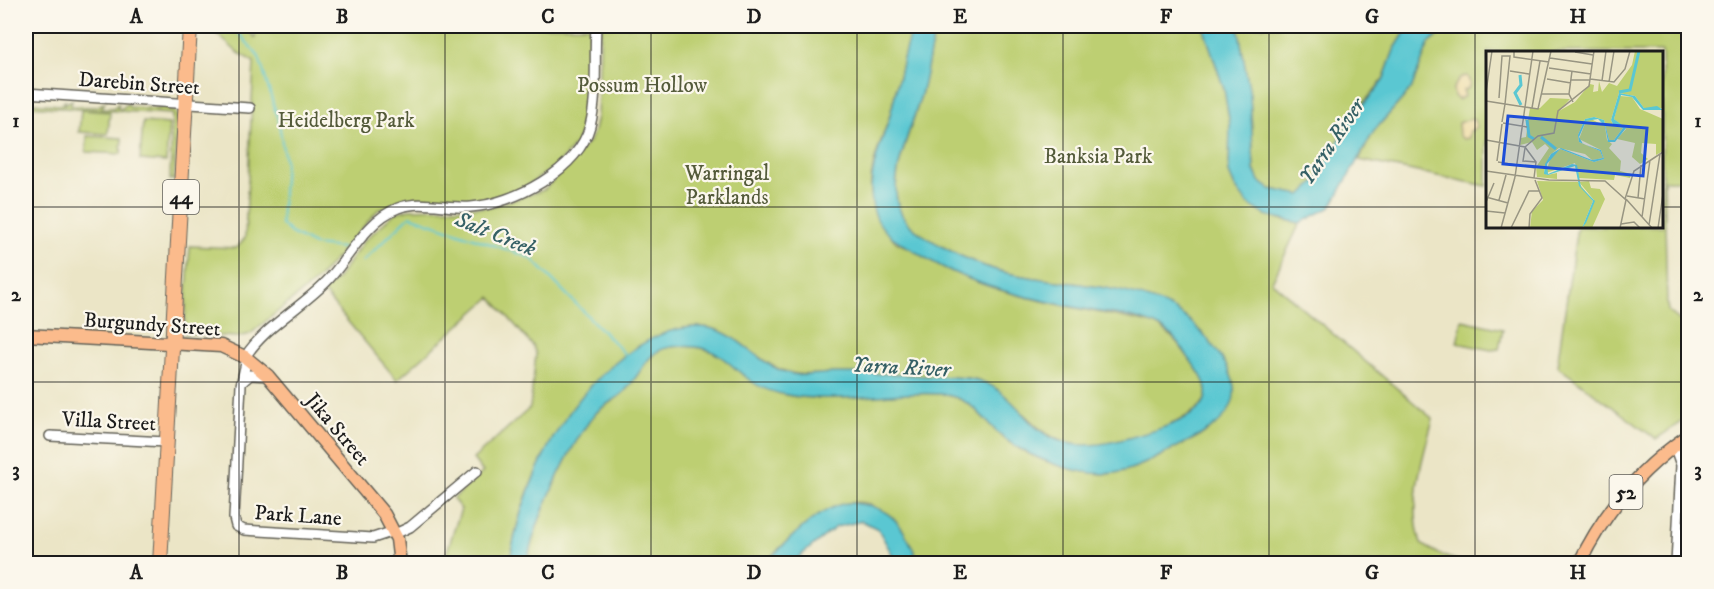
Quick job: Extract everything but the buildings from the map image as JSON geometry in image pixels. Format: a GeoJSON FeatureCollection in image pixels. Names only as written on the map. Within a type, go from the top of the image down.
{"type":"FeatureCollection","features":[{"type":"Feature","properties":{"kind":"highway","name":"44"},"geometry":{"type":"LineString","coordinates":[[160,564],[190,26]]}},
{"type":"Feature","properties":{"kind":"main road","name":"Burgundy Street"},"geometry":{"type":"LineString","coordinates":[[26,335],[221,346],[246,357]]}},
{"type":"Feature","properties":{"kind":"main road","name":"Jika Street"},"geometry":{"type":"LineString","coordinates":[[246,357],[268,376],[380,508],[394,532]]}},
{"type":"Feature","properties":{"kind":"main road","name":"52"},"geometry":{"type":"LineString","coordinates":[[1579,564],[1632,484],[1652,462],[1689,436]]}},
{"type":"Feature","properties":{"kind":"main road"},"geometry":{"type":"LineString","coordinates":[[394,532],[400,564]]}},
{"type":"Feature","properties":{"kind":"street","name":"Burgundy Street"},"geometry":{"type":"LineString","coordinates":[[246,357],[258,340],[326,282],[382,217],[405,206],[470,207],[504,200],[538,183],[572,156],[584,140],[591,118],[596,26]]}},
{"type":"Feature","properties":{"kind":"street","name":"Darebin Street"},"geometry":{"type":"LineString","coordinates":[[26,93],[250,108]]}},
{"type":"Feature","properties":{"kind":"street","name":"Park Lane"},"geometry":{"type":"LineString","coordinates":[[246,357],[242,382],[234,518],[236,526],[244,530],[373,538],[394,532]]}},
{"type":"Feature","properties":{"kind":"street"},"geometry":{"type":"LineString","coordinates":[[242,382],[250,375],[268,376]]}},
{"type":"Feature","properties":{"kind":"street","name":"Villa Street"},"geometry":{"type":"LineString","coordinates":[[50,436],[166,442]]}},
{"type":"Feature","properties":{"kind":"street"},"geometry":{"type":"LineString","coordinates":[[1674,446],[1681,465],[1676,564]]}},
{"type":"Feature","properties":{"kind":"street"},"geometry":{"type":"LineString","coordinates":[[394,532],[410,527],[477,471]]}},
{"type":"Feature","properties":{"kind":"green space","name":"Heidelberg Park"},"geometry":{"type":"Polygon","coordinates":[[[208,26],[244,26],[255,38],[256,26],[590,26],[585,119],[576,144],[557,165],[524,188],[496,199],[464,204],[417,197],[378,210],[318,279],[250,334],[238,337],[184,334],[190,246],[237,248],[245,238],[254,62],[237,52],[208,26]]]}},
{"type":"Feature","properties":{"kind":"green space","name":"Warringal Parklands"},"geometry":{"type":"Polygon","coordinates":[[[601,26],[913,26],[905,49],[889,118],[872,170],[873,201],[893,238],[897,243],[943,267],[1001,290],[1153,324],[1175,340],[1202,377],[1207,391],[1201,405],[1173,423],[1154,431],[1116,443],[1089,447],[1070,444],[1055,438],[1031,421],[1010,400],[978,380],[875,374],[798,374],[772,366],[729,335],[717,330],[704,327],[686,328],[663,336],[614,364],[574,408],[558,431],[532,482],[522,509],[510,563],[443,563],[461,509],[453,499],[483,472],[473,459],[530,408],[536,354],[533,346],[491,297],[397,380],[323,292],[338,278],[363,242],[395,213],[409,209],[490,207],[544,190],[588,143],[594,131],[597,116],[601,26]]]}},
{"type":"Feature","properties":{"kind":"green space","name":"Banksia Park"},"geometry":{"type":"Polygon","coordinates":[[[937,26],[1203,26],[1224,89],[1230,124],[1229,173],[1235,187],[1279,219],[1300,223],[1272,282],[1433,419],[1418,481],[1417,528],[1421,544],[1443,556],[1465,563],[919,563],[907,541],[877,509],[869,504],[855,502],[841,505],[812,521],[764,563],[527,564],[537,528],[554,485],[585,428],[595,414],[625,391],[651,356],[667,348],[694,347],[718,354],[759,384],[785,395],[830,398],[905,394],[950,396],[973,407],[1013,445],[1056,465],[1087,472],[1115,473],[1139,466],[1202,434],[1216,422],[1233,391],[1232,378],[1209,342],[1182,315],[1166,306],[1129,293],[992,269],[936,243],[919,233],[905,220],[896,195],[899,165],[919,104],[937,26]]]}},
{"type":"Feature","properties":{"kind":"green space"},"geometry":{"type":"Polygon","coordinates":[[[1238,26],[1409,26],[1394,50],[1383,80],[1356,112],[1316,181],[1301,195],[1270,189],[1259,181],[1254,169],[1250,95],[1238,26]]]}},
{"type":"Feature","properties":{"kind":"green space"},"geometry":{"type":"Polygon","coordinates":[[[1451,26],[1688,26],[1688,180],[1664,180],[1667,304],[1668,311],[1688,327],[1688,417],[1656,439],[1557,366],[1577,228],[1663,228],[1663,51],[1486,51],[1486,186],[1359,160],[1374,131],[1411,89],[1429,43],[1451,26]]]}},
{"type":"Feature","properties":{"kind":"green space"},"geometry":{"type":"Polygon","coordinates":[[[33,98],[32,103],[60,105],[66,100],[63,105],[72,100],[71,106],[97,107],[105,102],[102,108],[113,108],[119,103],[117,108],[121,109],[128,103],[129,107],[158,109],[162,106],[175,111],[178,117],[174,180],[170,180],[172,114],[26,106],[33,98]]]}},
{"type":"Feature","properties":{"kind":"green space"},"geometry":{"type":"Polygon","coordinates":[[[81,110],[110,112],[108,134],[79,132],[81,110]]]}},
{"type":"Feature","properties":{"kind":"green space"},"geometry":{"type":"Polygon","coordinates":[[[143,122],[169,124],[166,162],[140,160],[143,122]]]}},
{"type":"Feature","properties":{"kind":"green space"},"geometry":{"type":"Polygon","coordinates":[[[87,136],[122,138],[121,154],[86,152],[87,136]]]}},
{"type":"Feature","properties":{"kind":"green space"},"geometry":{"type":"Polygon","coordinates":[[[1462,320],[1503,329],[1499,349],[1491,350],[1457,343],[1462,320]]]}},
{"type":"Feature","properties":{"kind":"sand"},"geometry":{"type":"Polygon","coordinates":[[[1467,76],[1470,83],[1468,89],[1463,90],[1465,96],[1458,100],[1454,96],[1453,88],[1461,77],[1467,76]]]}},
{"type":"Feature","properties":{"kind":"sand"},"geometry":{"type":"Polygon","coordinates":[[[1471,119],[1477,127],[1470,131],[1469,138],[1463,139],[1459,135],[1458,123],[1471,119]]]}},
{"type":"Feature","properties":{"kind":"water"},"geometry":{"type":"Polygon","coordinates":[[[913,26],[937,26],[922,91],[903,150],[896,181],[899,208],[905,220],[914,229],[936,243],[992,269],[1130,293],[1175,310],[1204,335],[1228,369],[1233,381],[1234,393],[1231,406],[1226,414],[1205,433],[1158,457],[1122,472],[1101,474],[1069,469],[1036,457],[1008,441],[971,406],[958,398],[940,394],[849,398],[787,395],[756,384],[712,351],[695,347],[667,348],[651,356],[625,391],[595,414],[585,427],[554,485],[537,527],[527,563],[510,563],[528,491],[552,440],[573,408],[603,374],[621,358],[660,335],[681,329],[701,327],[728,335],[773,367],[799,375],[870,373],[958,377],[984,382],[1003,394],[1038,429],[1068,444],[1101,444],[1159,429],[1195,412],[1204,402],[1206,389],[1203,380],[1177,341],[1163,329],[1135,318],[1040,300],[976,282],[916,252],[894,238],[881,225],[873,207],[872,181],[905,49],[913,26]]]}},
{"type":"Feature","properties":{"kind":"water"},"geometry":{"type":"Polygon","coordinates":[[[1203,26],[1238,26],[1250,95],[1254,170],[1259,181],[1270,189],[1301,195],[1316,181],[1348,124],[1383,81],[1394,50],[1409,26],[1451,26],[1429,43],[1411,89],[1374,131],[1331,207],[1300,223],[1265,215],[1247,203],[1235,187],[1229,173],[1230,124],[1224,89],[1203,26]]]}},
{"type":"Feature","properties":{"kind":"water"},"geometry":{"type":"Polygon","coordinates":[[[846,503],[874,507],[893,518],[907,537],[919,563],[897,563],[878,529],[862,521],[836,527],[791,563],[764,563],[812,520],[823,512],[846,503]]]}},
{"type":"Feature","properties":{"kind":"waterway","name":"Salt Creek"},"geometry":{"type":"LineString","coordinates":[[233,26],[259,57],[279,123],[285,162],[281,224],[291,233],[314,245],[343,248]]}},
{"type":"Feature","properties":{"kind":"waterway","name":"Salt Creek"},"geometry":{"type":"LineString","coordinates":[[363,261],[410,216],[531,258],[627,356]]}},
{"type":"Feature","properties":{"kind":"park label","name":"Possum Hollow"},"geometry":{"type":"Point","coordinates":[642,85]}},
{"type":"Feature","properties":{"kind":"water label","name":"Yarra River"},"geometry":{"type":"Point","coordinates":[1331,141]}},
{"type":"Feature","properties":{"kind":"water label","name":"Yarra River"},"geometry":{"type":"Point","coordinates":[901,366]}}]}
